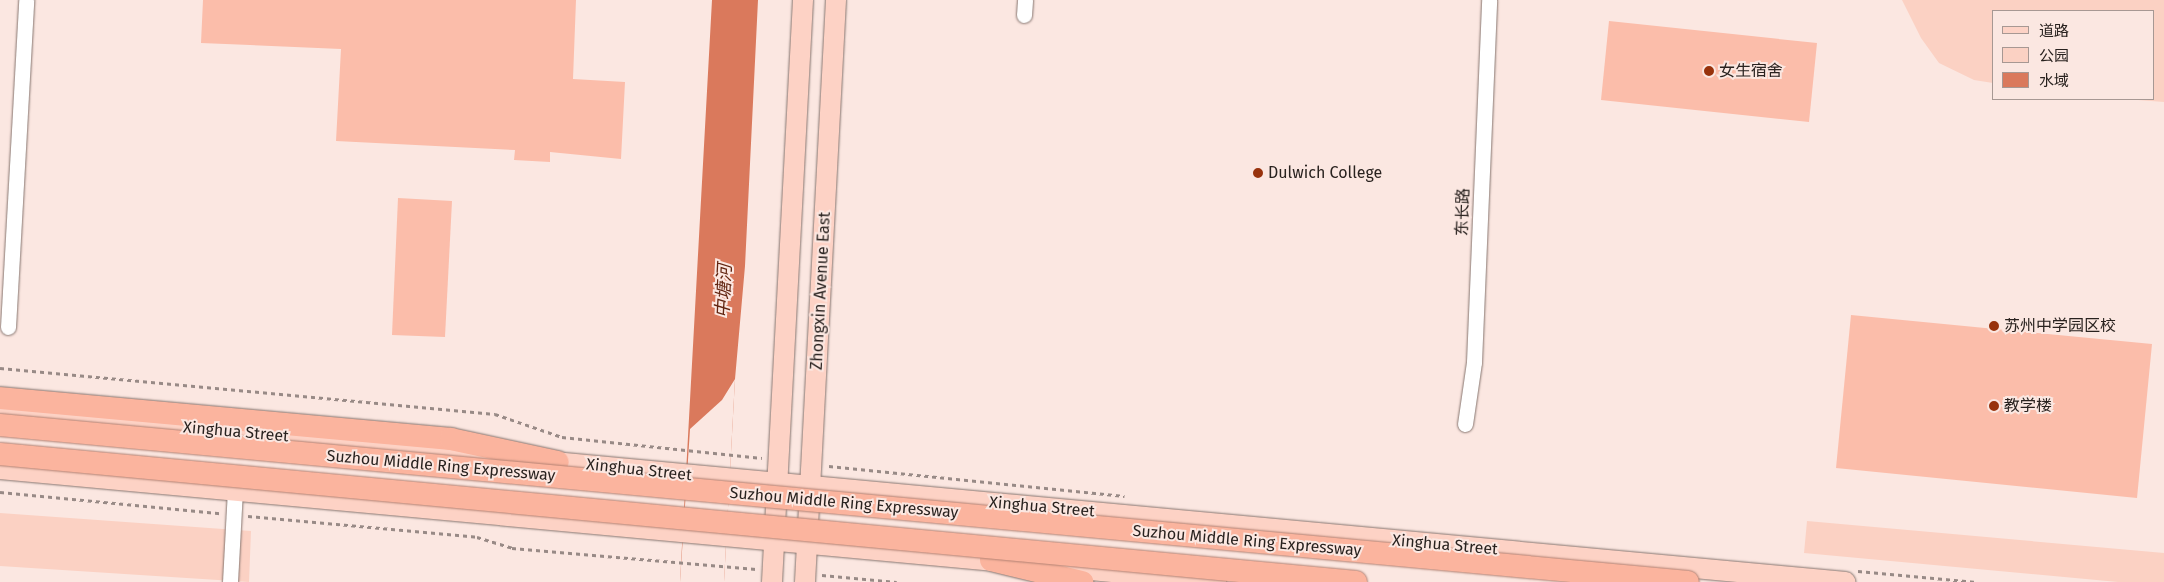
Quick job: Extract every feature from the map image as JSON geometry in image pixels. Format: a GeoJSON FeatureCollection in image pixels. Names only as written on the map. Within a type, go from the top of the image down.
{"type":"FeatureCollection","features":[{"type":"Feature","properties":{"kind":"highway"},"geometry":{"type":"LineString","coordinates":[[0,398],[451,439],[558,462]]}},
{"type":"Feature","properties":{"kind":"highway","name":"Suzhou Middle Ring Expressway"},"geometry":{"type":"LineString","coordinates":[[0,425],[1688,582]]}},
{"type":"Feature","properties":{"kind":"highway","name":"Suzhou Middle Ring Expressway"},"geometry":{"type":"LineString","coordinates":[[0,454],[1356,582]]}},
{"type":"Feature","properties":{"kind":"highway"},"geometry":{"type":"LineString","coordinates":[[992,560],[1082,582]]}},
{"type":"Feature","properties":{"kind":"main road","name":"Zhongxin Avenue East"},"geometry":{"type":"LineString","coordinates":[[772,582],[802,0]]}},
{"type":"Feature","properties":{"kind":"main road","name":"Zhongxin Avenue East"},"geometry":{"type":"LineString","coordinates":[[805,582],[836,0]]}},
{"type":"Feature","properties":{"kind":"main road","name":"Xinghua Street"},"geometry":{"type":"LineString","coordinates":[[0,411],[1845,582]]}},
{"type":"Feature","properties":{"kind":"main road"},"geometry":{"type":"LineString","coordinates":[[0,469],[806,542],[1216,582]]}},
{"type":"Feature","properties":{"kind":"street"},"geometry":{"type":"LineString","coordinates":[[8,327],[26,0]]}},
{"type":"Feature","properties":{"kind":"street","name":"东长路"},"geometry":{"type":"LineString","coordinates":[[1465,424],[1474,362],[1488,0]]}},
{"type":"Feature","properties":{"kind":"street"},"geometry":{"type":"LineString","coordinates":[[230,582],[235,490]]}},
{"type":"Feature","properties":{"kind":"path"},"geometry":{"type":"LineString","coordinates":[[0,368],[496,414],[562,437],[731,454]]}},
{"type":"Feature","properties":{"kind":"path"},"geometry":{"type":"LineString","coordinates":[[0,492],[477,537],[512,548],[725,566]]}},
{"type":"Feature","properties":{"kind":"green space"},"geometry":{"type":"Polygon","coordinates":[[[1902,0],[2164,0],[2164,102],[2138,100],[2154,100],[2154,10],[1992,10],[1992,83],[1974,80],[1939,63],[1921,38],[1902,0]]]}},
{"type":"Feature","properties":{"kind":"green space"},"geometry":{"type":"Polygon","coordinates":[[[0,513],[251,531],[249,582],[0,566],[0,513]]]}},
{"type":"Feature","properties":{"kind":"green space"},"geometry":{"type":"Polygon","coordinates":[[[1807,521],[2164,553],[2164,582],[2118,582],[1804,553],[1807,521]]]}},
{"type":"Feature","properties":{"kind":"water","name":"中塘河"},"geometry":{"type":"Polygon","coordinates":[[[712,0],[758,0],[745,266],[735,379],[724,582],[680,582],[712,0]]]}},
{"type":"Feature","properties":{"kind":"pier"},"geometry":{"type":"Polygon","coordinates":[[[735,379],[724,582],[680,582],[690,429],[722,400],[735,379]]]}},
{"type":"Feature","properties":{"kind":"building"},"geometry":{"type":"Polygon","coordinates":[[[203,0],[576,0],[573,79],[625,82],[621,159],[550,152],[550,162],[514,160],[515,150],[336,141],[341,49],[201,43],[203,0]]]}},
{"type":"Feature","properties":{"kind":"building","name":"女生宿舍"},"geometry":{"type":"Polygon","coordinates":[[[1609,21],[1817,43],[1809,122],[1601,100],[1609,21]]]}},
{"type":"Feature","properties":{"kind":"building"},"geometry":{"type":"Polygon","coordinates":[[[398,198],[452,201],[445,337],[392,335],[398,198]]]}},
{"type":"Feature","properties":{"kind":"building","name":"教学楼"},"geometry":{"type":"Polygon","coordinates":[[[1851,315],[2152,344],[2137,498],[1836,468],[1851,315]]]}},
{"type":"Feature","properties":{"kind":"place","name":"女生宿舍"},"geometry":{"type":"Point","coordinates":[1709,71]}},
{"type":"Feature","properties":{"kind":"place","name":"Dulwich College"},"geometry":{"type":"Point","coordinates":[1258,173]}},
{"type":"Feature","properties":{"kind":"place","name":"苏州中学园区校"},"geometry":{"type":"Point","coordinates":[1994,326]}},
{"type":"Feature","properties":{"kind":"place","name":"教学楼"},"geometry":{"type":"Point","coordinates":[1994,406]}}]}
